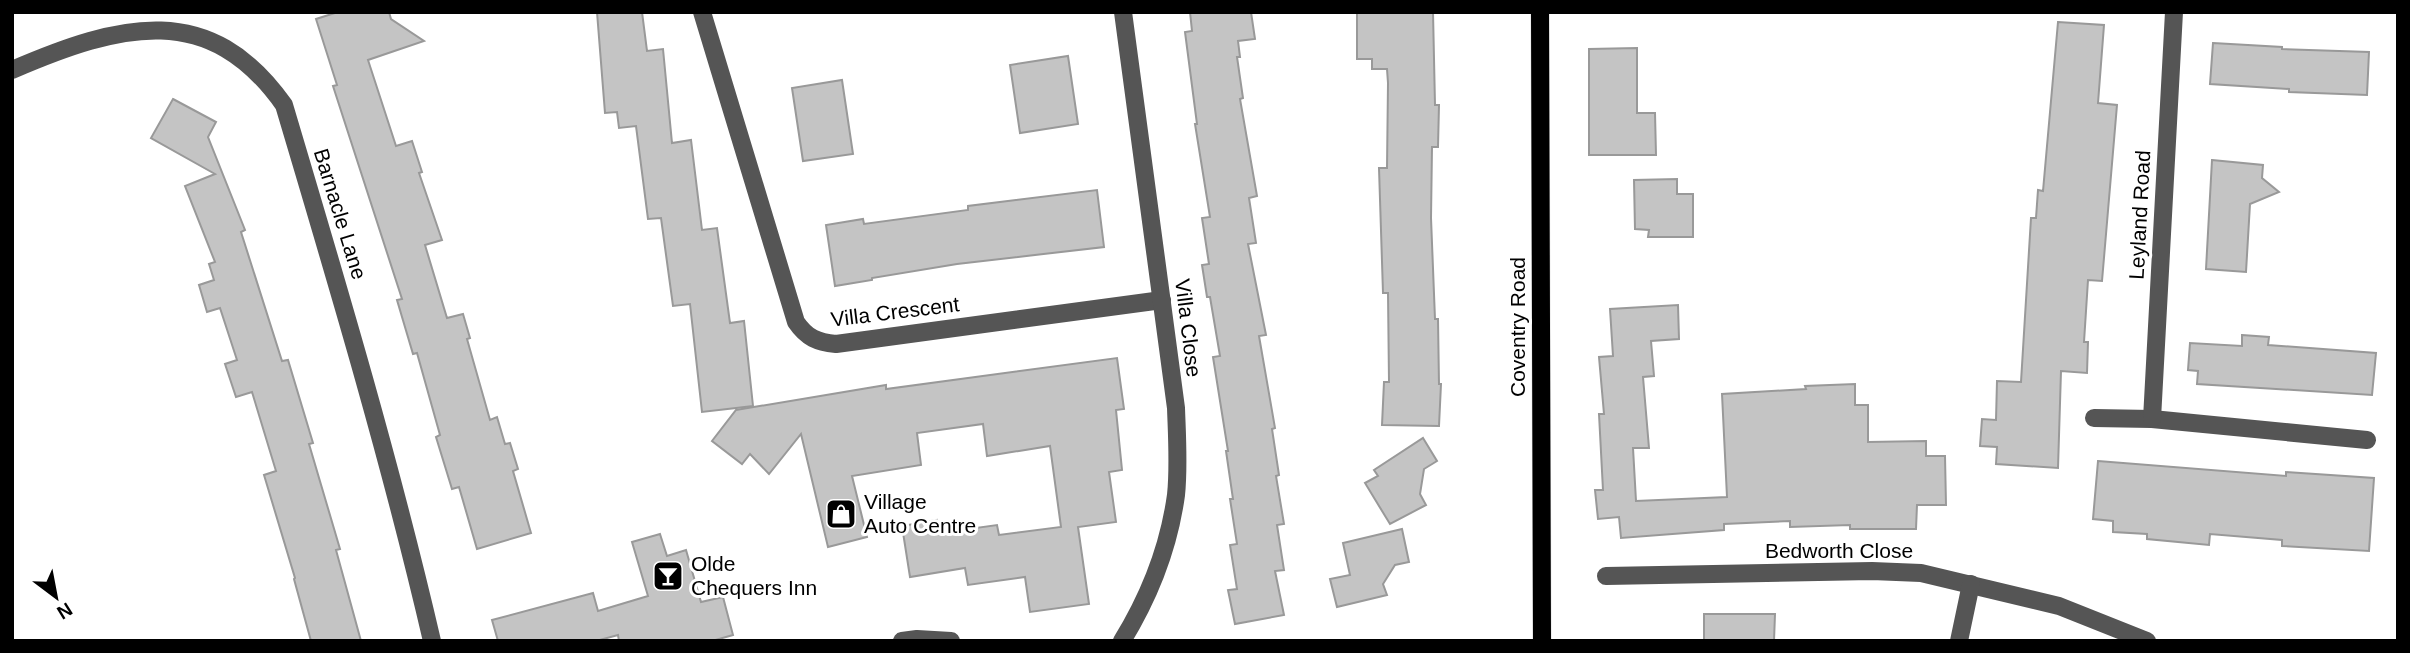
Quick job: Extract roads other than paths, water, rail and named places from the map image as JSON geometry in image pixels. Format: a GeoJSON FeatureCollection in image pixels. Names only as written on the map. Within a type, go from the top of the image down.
{"type":"FeatureCollection","features":[{"type":"Feature","properties":{"kind":"main road","name":"Coventry Road"},"geometry":{"type":"LineString","coordinates":[[1540,12],[1542,641]]}},
{"type":"Feature","properties":{"kind":"street","name":"Villa Crescent"},"geometry":{"type":"LineString","coordinates":[[702,12],[796,322],[805,335],[819,342],[836,344],[1162,300]]}},
{"type":"Feature","properties":{"kind":"street","name":"Villa Close"},"geometry":{"type":"LineString","coordinates":[[1122,641],[1137,617],[1152,581],[1167,539],[1176,493],[1176,408],[1123,12]]}},
{"type":"Feature","properties":{"kind":"street","name":"Leyland Road"},"geometry":{"type":"LineString","coordinates":[[2152,419],[2174,12]]}},
{"type":"Feature","properties":{"kind":"street","name":"Barnacle Lane"},"geometry":{"type":"LineString","coordinates":[[12,71],[102,34],[155,23],[177,23],[209,31],[230,41],[257,64],[272,84],[284,105],[370,394],[432,641]]}},
{"type":"Feature","properties":{"kind":"street"},"geometry":{"type":"LineString","coordinates":[[2095,418],[2152,419],[2367,440]]}},
{"type":"Feature","properties":{"kind":"street","name":"Bedworth Close"},"geometry":{"type":"LineString","coordinates":[[1606,576],[1872,571],[1921,573],[2059,606],[2147,641]]}},
{"type":"Feature","properties":{"kind":"street"},"geometry":{"type":"LineString","coordinates":[[1959,641],[1971,584]]}},
{"type":"Feature","properties":{"kind":"street"},"geometry":{"type":"LineString","coordinates":[[902,641],[951,641]]}},
{"type":"Feature","properties":{"kind":"place","name":"Village Auto Centre"},"geometry":{"type":"Point","coordinates":[841,514]}},
{"type":"Feature","properties":{"kind":"place","name":"Olde Chequers Inn"},"geometry":{"type":"Point","coordinates":[668,576]}}]}
